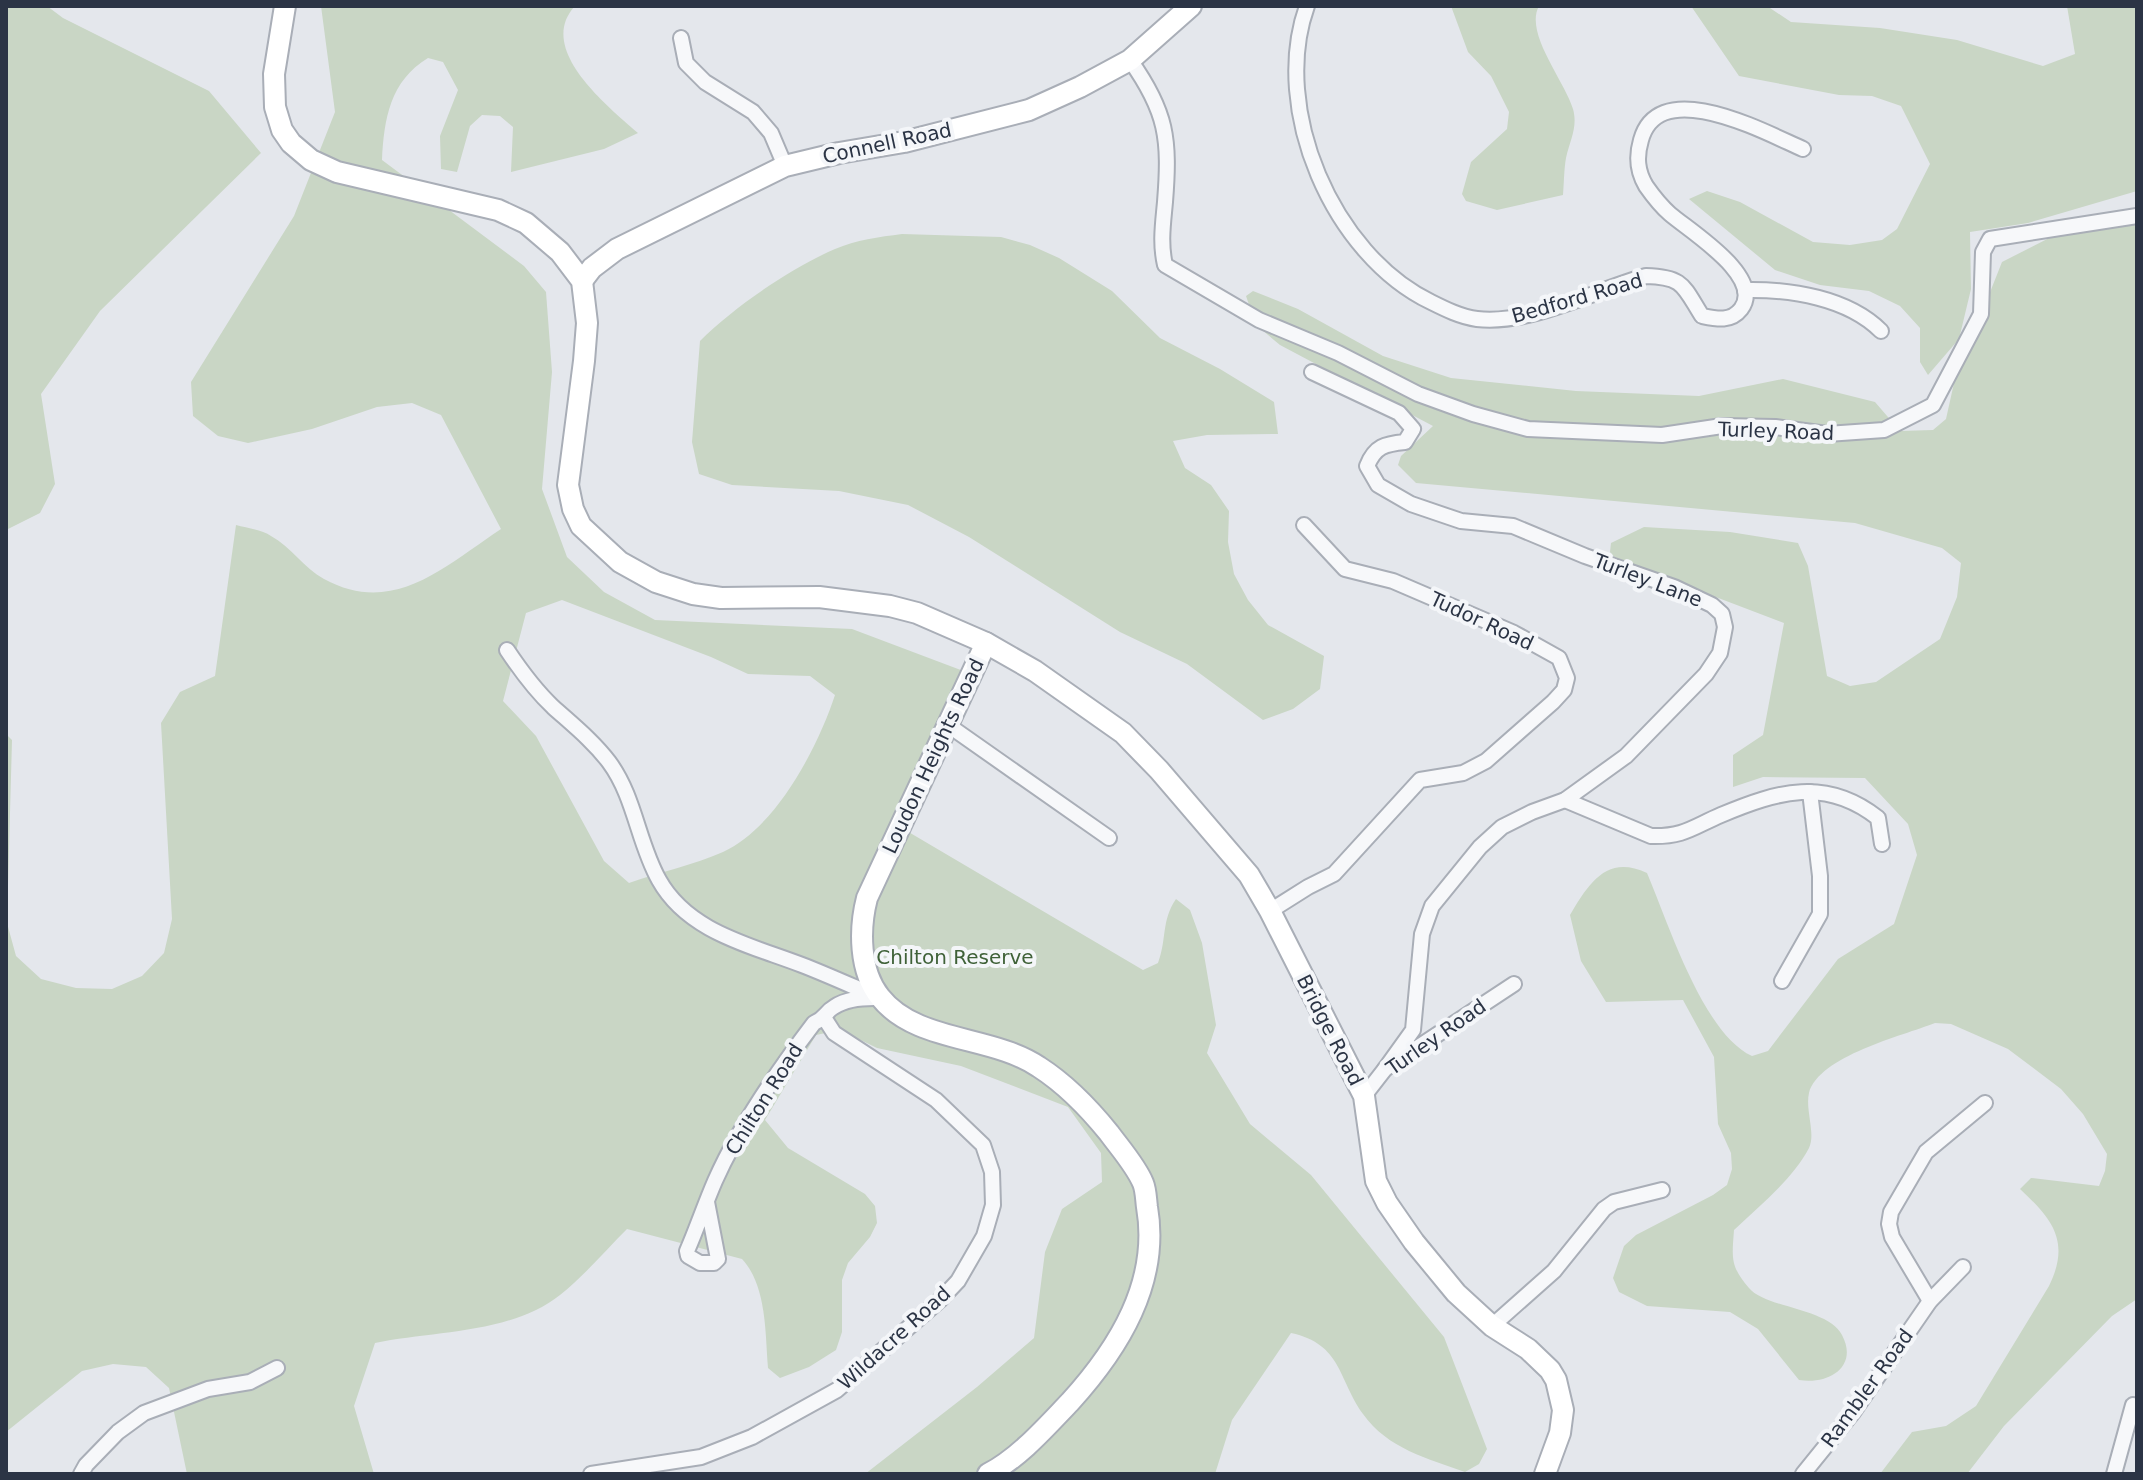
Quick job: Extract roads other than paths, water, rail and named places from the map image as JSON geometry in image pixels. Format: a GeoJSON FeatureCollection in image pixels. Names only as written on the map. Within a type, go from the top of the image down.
{"type":"FeatureCollection","features":[{"type":"Feature","properties":{"kind":"main road"},"geometry":{"type":"LineString","coordinates":[[285,6],[274,74],[275,107],[282,130],[291,143],[311,160],[337,172],[498,210],[526,223],[560,252],[582,281]]}},
{"type":"Feature","properties":{"kind":"main road","name":"Connell Road"},"geometry":{"type":"LineString","coordinates":[[582,281],[592,268],[617,249],[785,166],[904,142],[1029,110],[1080,87],[1130,60],[1191,6]]}},
{"type":"Feature","properties":{"kind":"main road","name":"Loudon Heights Road"},"geometry":{"type":"LineString","coordinates":[[582,281],[587,323],[568,485],[573,509],[581,526],[620,562],[656,582],[693,594],[721,598],[819,597],[890,606],[917,613],[986,643],[882,866],[863,914],[865,963],[881,998],[911,1022],[1010,1052],[1035,1064],[1090,1109],[1143,1183],[1152,1232],[1145,1281],[1121,1335],[1089,1381],[1048,1426],[988,1474]]}},
{"type":"Feature","properties":{"kind":"main road","name":"Bridge Road"},"geometry":{"type":"LineString","coordinates":[[986,643],[1035,671],[1123,733],[1249,875],[1364,1096],[1376,1181],[1387,1203],[1456,1293],[1492,1326],[1528,1349],[1556,1380],[1563,1410],[1560,1433],[1545,1474]]}},
{"type":"Feature","properties":{"kind":"street","name":"Bedford Road"},"geometry":{"type":"LineString","coordinates":[[1307,6],[1300,24],[1297,65],[1299,104],[1308,146],[1321,183],[1338,215],[1360,243],[1386,272],[1418,296],[1475,319],[1511,320],[1646,276],[1669,276],[1689,292],[1702,316],[1717,319],[1734,316],[1744,305],[1745,290]]}},
{"type":"Feature","properties":{"kind":"street"},"geometry":{"type":"LineString","coordinates":[[681,38],[686,63],[705,82],[753,112],[771,133],[785,166]]}},
{"type":"Feature","properties":{"kind":"street","name":"Turley Road"},"geometry":{"type":"LineString","coordinates":[[1130,60],[1158,104],[1166,132],[1168,160],[1161,234],[1165,265],[1259,320],[1338,353],[1418,394],[1528,429],[1662,435],[1722,426],[1775,427],[1827,434],[1884,430],[1933,405],[1981,314],[1983,252],[1990,239],[2137,216]]}},
{"type":"Feature","properties":{"kind":"street"},"geometry":{"type":"LineString","coordinates":[[1803,149],[1738,120],[1702,110],[1682,109],[1661,115],[1644,127],[1637,155],[1640,175],[1648,189],[1668,212],[1735,270],[1746,286],[1745,290],[1768,289],[1831,302],[1865,316],[1881,331]]}},
{"type":"Feature","properties":{"kind":"street","name":"Turley Lane"},"geometry":{"type":"LineString","coordinates":[[1312,372],[1399,413],[1413,429],[1405,442],[1389,444],[1372,453],[1367,466],[1378,485],[1411,504],[1461,521],[1513,526],[1683,591],[1712,605],[1722,614],[1725,627],[1720,653],[1706,674],[1626,756],[1565,800],[1502,827],[1480,847],[1432,906],[1422,934],[1413,1030],[1385,1069]]}},
{"type":"Feature","properties":{"kind":"street","name":"Tudor Road"},"geometry":{"type":"LineString","coordinates":[[1270,911],[1334,874],[1420,780],[1463,773],[1486,761],[1553,702],[1564,690],[1567,678],[1559,658],[1514,633],[1393,581],[1345,569],[1304,525]]}},
{"type":"Feature","properties":{"kind":"street"},"geometry":{"type":"LineString","coordinates":[[507,650],[524,676],[610,764],[625,789],[649,859],[674,902],[711,929],[736,942],[881,998]]}},
{"type":"Feature","properties":{"kind":"street"},"geometry":{"type":"LineString","coordinates":[[948,725],[1109,838]]}},
{"type":"Feature","properties":{"kind":"street"},"geometry":{"type":"LineString","coordinates":[[1565,800],[1651,836],[1666,836],[1682,834],[1749,804],[1785,794],[1823,791],[1863,806],[1878,818],[1882,844]]}},
{"type":"Feature","properties":{"kind":"street"},"geometry":{"type":"LineString","coordinates":[[1782,981],[1820,914],[1820,876],[1810,792]]}},
{"type":"Feature","properties":{"kind":"street","name":"Turley Road"},"geometry":{"type":"LineString","coordinates":[[1364,1096],[1385,1069],[1514,984]]}},
{"type":"Feature","properties":{"kind":"street","name":"Chilton Road"},"geometry":{"type":"LineString","coordinates":[[707,1202],[749,1119],[814,1023],[825,1019],[831,1008],[856,998],[881,998]]}},
{"type":"Feature","properties":{"kind":"street","name":"Wildacre Road"},"geometry":{"type":"LineString","coordinates":[[591,1474],[701,1457],[752,1437],[837,1390],[940,1300],[958,1281],[984,1236],[993,1205],[992,1172],[983,1145],[936,1100],[834,1033],[825,1019]]}},
{"type":"Feature","properties":{"kind":"street"},"geometry":{"type":"LineString","coordinates":[[1930,1301],[1892,1237],[1889,1224],[1891,1212],[1926,1152],[1985,1103]]}},
{"type":"Feature","properties":{"kind":"street"},"geometry":{"type":"LineString","coordinates":[[1492,1326],[1554,1271],[1604,1209],[1614,1202],[1662,1190]]}},
{"type":"Feature","properties":{"kind":"street","name":"Rambler Road"},"geometry":{"type":"LineString","coordinates":[[1803,1474],[1854,1411],[1930,1301],[1963,1267]]}},
{"type":"Feature","properties":{"kind":"street"},"geometry":{"type":"LineString","coordinates":[[81,1474],[118,1432],[144,1413],[208,1389],[250,1382],[277,1368]]}},
{"type":"Feature","properties":{"kind":"street"},"geometry":{"type":"LineString","coordinates":[[2114,1474],[2133,1405]]}},
{"type":"Feature","properties":{"kind":"park label","name":"Chilton Reserve"},"geometry":{"type":"Point","coordinates":[955,957]}}]}
